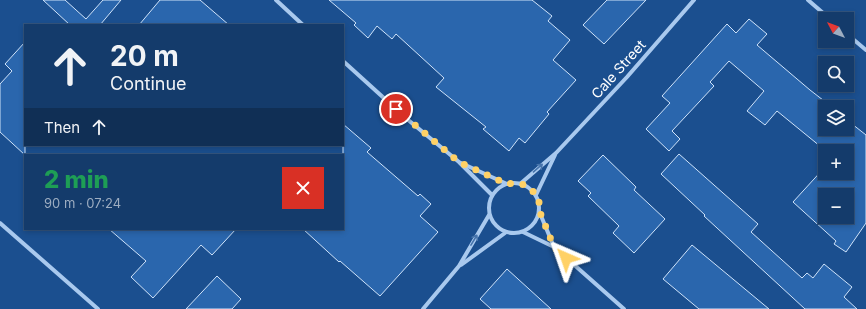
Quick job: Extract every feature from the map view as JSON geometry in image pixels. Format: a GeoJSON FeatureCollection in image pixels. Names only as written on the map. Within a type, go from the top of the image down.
{"type":"FeatureCollection","features":[{"type":"Feature","properties":{"kind":"street"},"geometry":{"type":"LineString","coordinates":[[276,0],[302,24]]}},
{"type":"Feature","properties":{"kind":"street","name":"Cale Street"},"geometry":{"type":"LineString","coordinates":[[520,184],[556,152],[627,77],[694,0]]}},
{"type":"Feature","properties":{"kind":"street"},"geometry":{"type":"LineString","coordinates":[[808,0],[822,12]]}},
{"type":"Feature","properties":{"kind":"street"},"geometry":{"type":"LineString","coordinates":[[854,40],[866,50]]}},
{"type":"Feature","properties":{"kind":"street"},"geometry":{"type":"LineString","coordinates":[[344,62],[406,119],[459,162],[492,196]]}},
{"type":"Feature","properties":{"kind":"street","name":"Cale Street"},"geometry":{"type":"LineString","coordinates":[[536,195],[556,152]]}},
{"type":"Feature","properties":{"kind":"street"},"geometry":{"type":"LineString","coordinates":[[459,162],[507,184]]}},
{"type":"Feature","properties":{"kind":"street"},"geometry":{"type":"LineString","coordinates":[[516,183],[525,185],[536,195],[539,202],[537,218],[531,228],[523,232],[514,234],[496,228],[489,215],[489,204],[492,196],[501,186],[507,184],[516,183]]}},
{"type":"Feature","properties":{"kind":"street"},"geometry":{"type":"LineString","coordinates":[[539,210],[554,247]]}},
{"type":"Feature","properties":{"kind":"street"},"geometry":{"type":"LineString","coordinates":[[423,309],[459,266],[489,215]]}},
{"type":"Feature","properties":{"kind":"street"},"geometry":{"type":"LineString","coordinates":[[0,223],[98,309]]}},
{"type":"Feature","properties":{"kind":"street"},"geometry":{"type":"LineString","coordinates":[[459,266],[505,232]]}},
{"type":"Feature","properties":{"kind":"street"},"geometry":{"type":"LineString","coordinates":[[523,232],[554,247],[624,309]]}},
{"type":"Feature","properties":{"kind":"building"},"geometry":{"type":"Polygon","coordinates":[[[43,0],[65,0],[86,19],[103,0],[121,0],[101,24],[69,24],[43,0]]]}},
{"type":"Feature","properties":{"kind":"building"},"geometry":{"type":"Polygon","coordinates":[[[160,0],[200,0],[228,24],[140,24],[160,0]]]}},
{"type":"Feature","properties":{"kind":"building"},"geometry":{"type":"Polygon","coordinates":[[[329,0],[532,0],[552,16],[548,21],[570,40],[553,60],[576,80],[547,112],[549,114],[525,143],[519,138],[509,151],[483,129],[486,127],[436,87],[444,78],[396,34],[392,39],[377,26],[368,38],[354,25],[356,23],[329,0]]]}},
{"type":"Feature","properties":{"kind":"building"},"geometry":{"type":"Polygon","coordinates":[[[607,0],[646,0],[604,44],[583,25],[607,0]]]}},
{"type":"Feature","properties":{"kind":"building"},"geometry":{"type":"Polygon","coordinates":[[[749,19],[767,34],[757,45],[823,100],[818,100],[818,136],[854,136],[854,126],[866,135],[866,223],[846,252],[834,244],[836,241],[793,202],[818,175],[818,180],[854,180],[854,144],[818,144],[777,111],[765,125],[747,111],[764,91],[729,61],[710,82],[714,86],[672,131],[680,139],[669,151],[646,129],[670,103],[662,96],[727,24],[736,33],[749,19]]]}},
{"type":"Feature","properties":{"kind":"building"},"geometry":{"type":"Polygon","coordinates":[[[24,43],[25,154],[0,132],[0,84],[12,71],[5,64],[24,43]]]}},
{"type":"Feature","properties":{"kind":"building"},"geometry":{"type":"Polygon","coordinates":[[[344,125],[371,148],[367,152],[418,196],[420,194],[431,204],[420,216],[438,232],[380,296],[340,261],[339,262],[304,230],[344,230],[344,125]]]}},
{"type":"Feature","properties":{"kind":"building"},"geometry":{"type":"Polygon","coordinates":[[[679,154],[758,224],[751,232],[802,278],[807,273],[813,278],[824,264],[852,287],[844,297],[857,309],[805,309],[704,216],[705,215],[661,174],[679,154]]]}},
{"type":"Feature","properties":{"kind":"building"},"geometry":{"type":"Polygon","coordinates":[[[603,155],[636,187],[634,190],[665,219],[634,253],[613,233],[619,226],[588,196],[591,193],[578,181],[603,155]]]}},
{"type":"Feature","properties":{"kind":"building"},"geometry":{"type":"Polygon","coordinates":[[[110,230],[235,230],[212,255],[201,245],[153,298],[131,277],[146,261],[110,230]]]}},
{"type":"Feature","properties":{"kind":"building"},"geometry":{"type":"Polygon","coordinates":[[[692,245],[769,309],[699,309],[663,279],[692,245]]]}},
{"type":"Feature","properties":{"kind":"building"},"geometry":{"type":"Polygon","coordinates":[[[507,269],[551,309],[491,309],[480,299],[507,269]]]}},
{"type":"Feature","properties":{"kind":"building"},"geometry":{"type":"Polygon","coordinates":[[[217,276],[241,299],[232,309],[186,309],[217,276]]]}},
{"type":"Feature","properties":{"kind":"route"},"geometry":{"type":"LineString","coordinates":[[396,109],[406,119],[459,162],[507,184],[516,183],[525,185],[531,189],[539,202],[539,210],[554,247],[566,258]]}}]}
